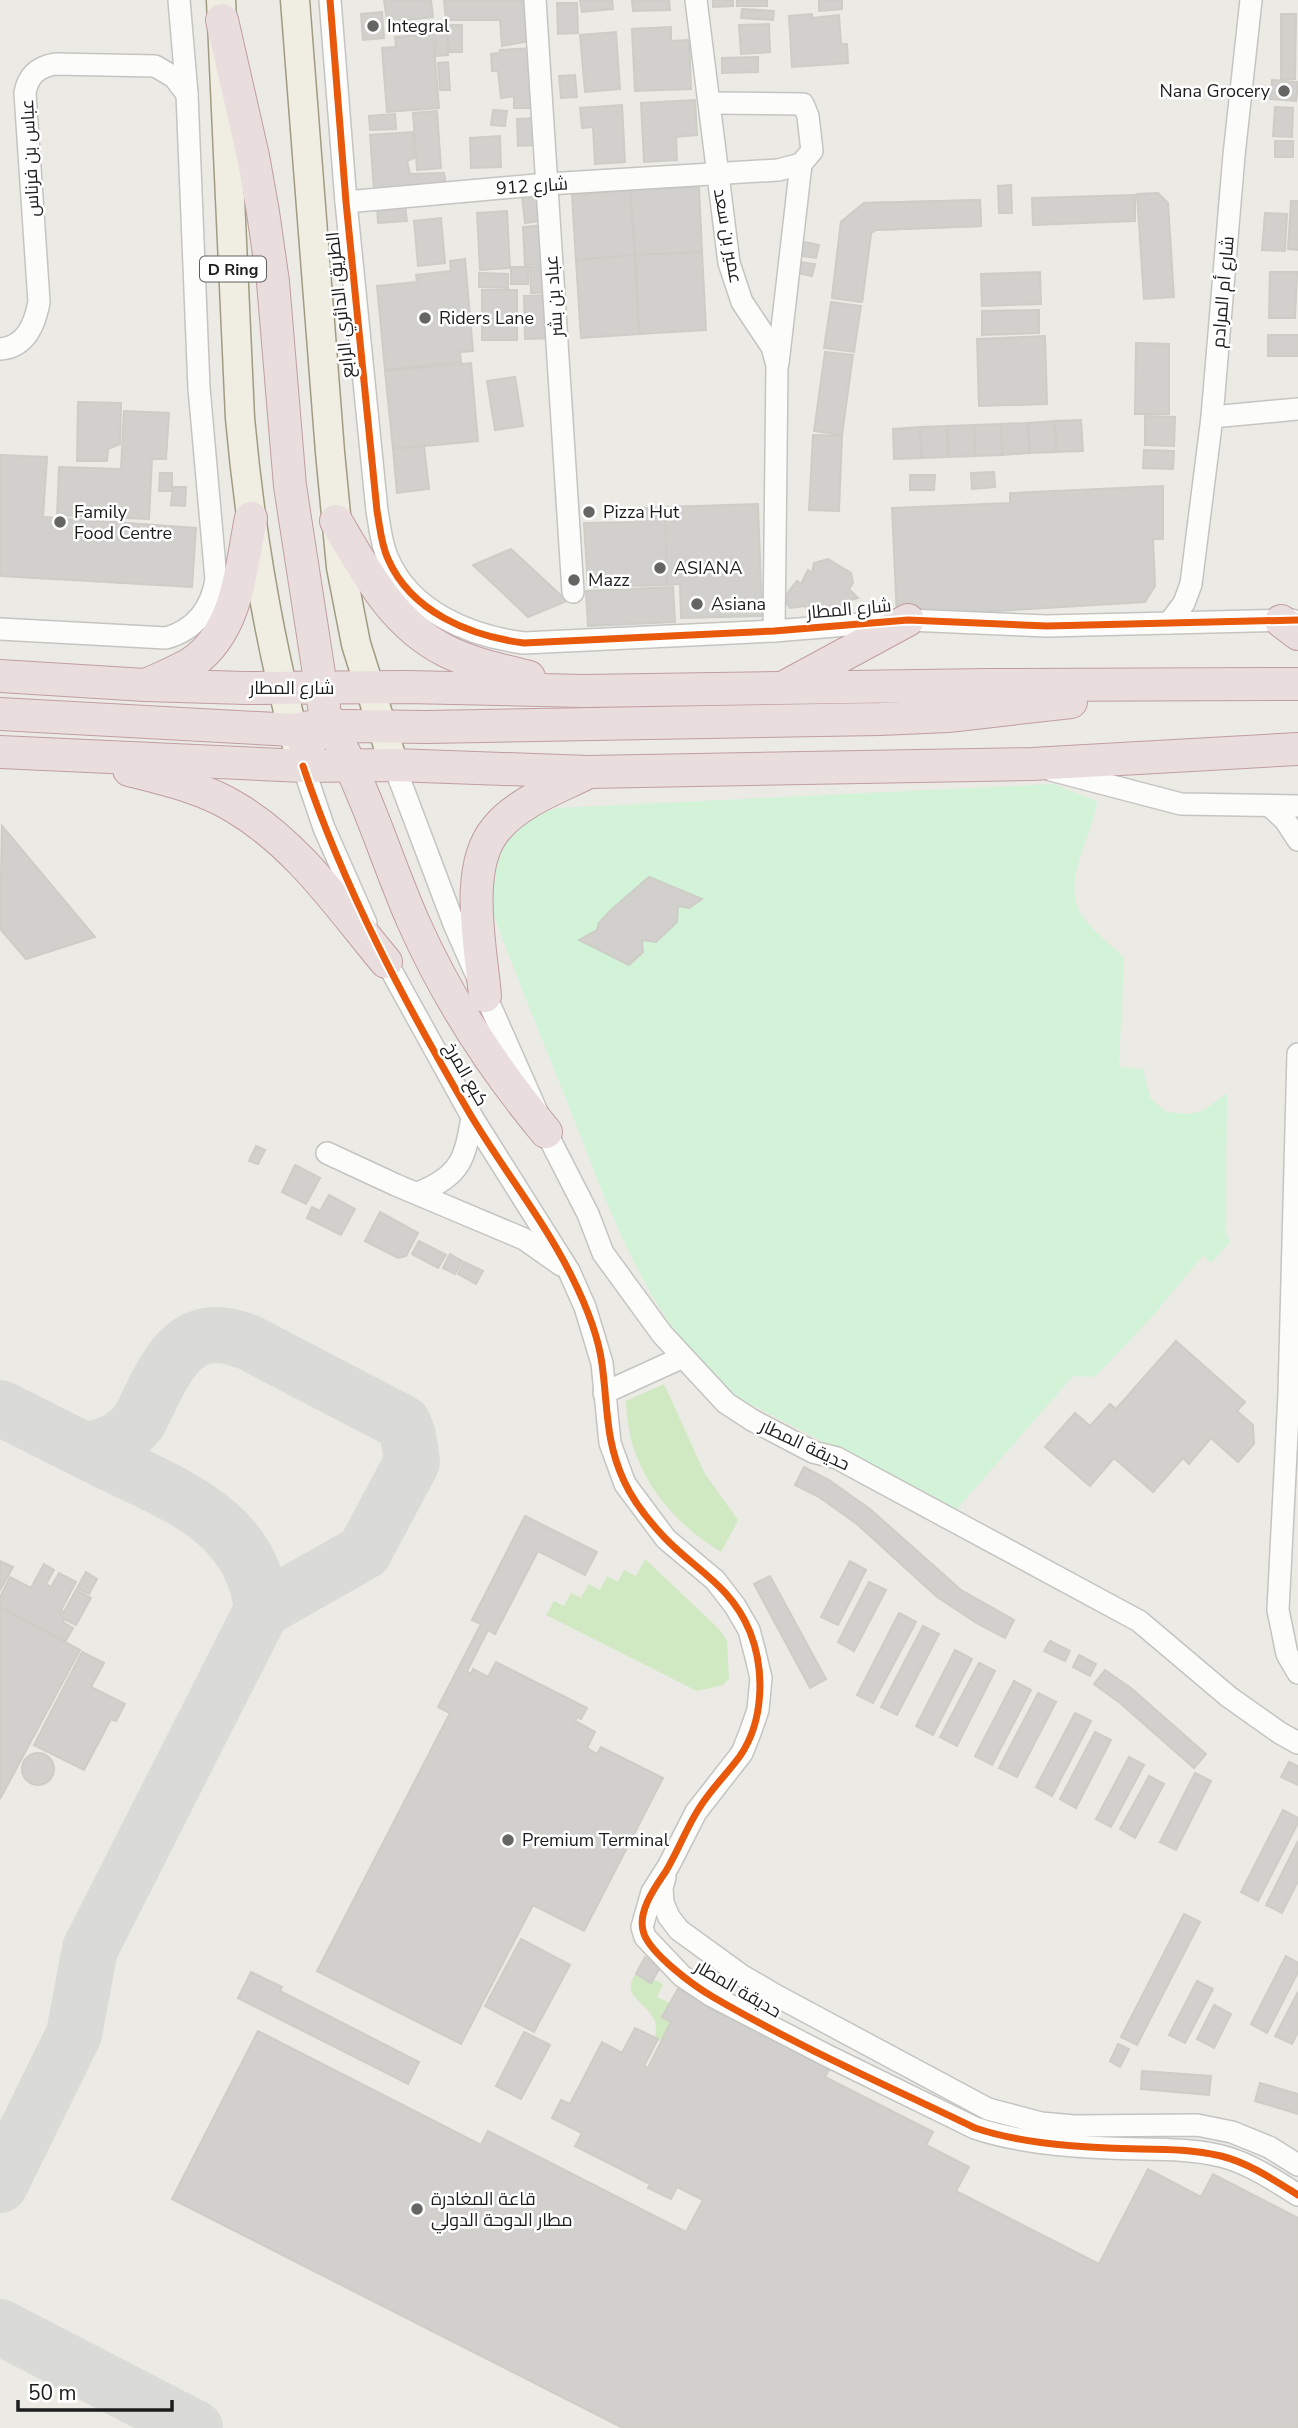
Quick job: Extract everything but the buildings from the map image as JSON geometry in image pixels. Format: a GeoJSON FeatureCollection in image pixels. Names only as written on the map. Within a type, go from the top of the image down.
{"type":"FeatureCollection","features":[{"type":"Feature","properties":{"kind":"highway"},"geometry":{"type":"LineString","coordinates":[[221,10],[253,156],[271,270],[290,486],[321,688],[331,726],[440,978],[494,1065],[546,1132]]}},
{"type":"Feature","properties":{"kind":"highway"},"geometry":{"type":"LineString","coordinates":[[145,685],[192,662],[209,648],[221,631],[233,600],[251,518]]}},
{"type":"Feature","properties":{"kind":"highway"},"geometry":{"type":"LineString","coordinates":[[336,521],[396,614],[424,638],[473,662],[584,691]]}},
{"type":"Feature","properties":{"kind":"highway"},"geometry":{"type":"LineString","coordinates":[[782,688],[908,620]]}},
{"type":"Feature","properties":{"kind":"highway","name":"شارع المطار"},"geometry":{"type":"LineString","coordinates":[[0,676],[145,685],[282,689],[368,687],[584,691],[1298,684]]}},
{"type":"Feature","properties":{"kind":"highway"},"geometry":{"type":"LineString","coordinates":[[0,714],[293,730],[331,726],[880,719],[948,716],[1245,684]]}},
{"type":"Feature","properties":{"kind":"highway"},"geometry":{"type":"LineString","coordinates":[[303,766],[304,753],[309,743],[322,731],[357,709],[365,699],[368,687]]}},
{"type":"Feature","properties":{"kind":"highway"},"geometry":{"type":"LineString","coordinates":[[282,689],[305,696],[343,742],[361,756],[394,765]]}},
{"type":"Feature","properties":{"kind":"highway"},"geometry":{"type":"LineString","coordinates":[[2,757],[74,755],[303,766],[394,765],[588,772],[1032,764],[1298,749]]}},
{"type":"Feature","properties":{"kind":"highway"},"geometry":{"type":"LineString","coordinates":[[74,755],[196,790],[234,807],[265,827],[291,850],[386,962]]}},
{"type":"Feature","properties":{"kind":"highway"},"geometry":{"type":"LineString","coordinates":[[485,996],[477,884],[486,845],[497,827],[519,810],[588,772]]}},
{"type":"Feature","properties":{"kind":"main road","name":"الطريق الدائري الرابع"},"geometry":{"type":"LineString","coordinates":[[295,0],[336,521],[353,631],[394,765]]}},
{"type":"Feature","properties":{"kind":"main road","name":"D Ring"},"geometry":{"type":"LineString","coordinates":[[221,10],[240,418],[251,518],[282,689],[303,766]]}},
{"type":"Feature","properties":{"kind":"street"},"geometry":{"type":"LineString","coordinates":[[0,629],[154,638],[176,635],[195,623],[208,607],[216,579],[199,388],[187,94],[179,0]]}},
{"type":"Feature","properties":{"kind":"street","name":"الطريق الدائري الرابع"},"geometry":{"type":"LineString","coordinates":[[330,0],[346,202],[381,534],[388,560],[415,596]]}},
{"type":"Feature","properties":{"kind":"street","name":"عباد بن بشر"},"geometry":{"type":"LineString","coordinates":[[535,0],[573,592]]}},
{"type":"Feature","properties":{"kind":"street","name":"عمير بن سعد"},"geometry":{"type":"LineString","coordinates":[[696,0],[729,263],[752,319],[772,347],[777,365],[774,631]]}},
{"type":"Feature","properties":{"kind":"street","name":"شارع أم المرادم"},"geometry":{"type":"LineString","coordinates":[[1169,623],[1184,603],[1191,584],[1212,417],[1234,155],[1251,0]]}},
{"type":"Feature","properties":{"kind":"street"},"geometry":{"type":"LineString","coordinates":[[182,37],[155,66],[174,76],[187,94]]}},
{"type":"Feature","properties":{"kind":"street","name":"عباس بن فرناس"},"geometry":{"type":"LineString","coordinates":[[0,349],[24,339],[35,324],[39,302],[25,93],[27,83],[33,73],[43,66],[55,64],[155,66]]}},
{"type":"Feature","properties":{"kind":"street"},"geometry":{"type":"LineString","coordinates":[[713,103],[803,104],[808,116],[811,151],[801,164],[777,365]]}},
{"type":"Feature","properties":{"kind":"street","name":"شارع 912"},"geometry":{"type":"LineString","coordinates":[[346,202],[547,184],[778,170],[801,164]]}},
{"type":"Feature","properties":{"kind":"street"},"geometry":{"type":"LineString","coordinates":[[1212,417],[1298,409]]}},
{"type":"Feature","properties":{"kind":"street"},"geometry":{"type":"LineString","coordinates":[[1191,584],[1217,622]]}},
{"type":"Feature","properties":{"kind":"street","name":"شارع المطار"},"geometry":{"type":"LineString","coordinates":[[415,596],[434,612],[469,632],[497,640],[524,643],[774,631],[908,620],[1047,626],[1217,622],[1292,625]]}},
{"type":"Feature","properties":{"kind":"street"},"geometry":{"type":"LineString","coordinates":[[1032,764],[1181,804],[1298,806]]}},
{"type":"Feature","properties":{"kind":"street"},"geometry":{"type":"LineString","coordinates":[[394,765],[449,912],[546,1132],[587,1214],[603,1253],[646,1316],[683,1357],[604,1393]]}},
{"type":"Feature","properties":{"kind":"street","name":"كبع المرخ"},"geometry":{"type":"LineString","coordinates":[[303,766],[339,862],[386,962],[472,1117],[569,1271],[594,1329],[602,1363],[604,1393]]}},
{"type":"Feature","properties":{"kind":"street"},"geometry":{"type":"LineString","coordinates":[[1271,807],[1286,820],[1298,840]]}},
{"type":"Feature","properties":{"kind":"street"},"geometry":{"type":"LineString","coordinates":[[1298,1054],[1296,1214],[1278,1610],[1287,1654],[1298,1673]]}},
{"type":"Feature","properties":{"kind":"street"},"geometry":{"type":"LineString","coordinates":[[418,1193],[445,1181],[459,1166],[467,1148],[472,1117]]}},
{"type":"Feature","properties":{"kind":"street"},"geometry":{"type":"LineString","coordinates":[[327,1153],[524,1239],[569,1271]]}},
{"type":"Feature","properties":{"kind":"street","name":"حديقة المطار"},"geometry":{"type":"LineString","coordinates":[[683,1357],[726,1403],[752,1420],[813,1452],[837,1458],[1139,1621],[1228,1696],[1292,1734]]}},
{"type":"Feature","properties":{"kind":"street","name":"حديقة المطار"},"geometry":{"type":"LineString","coordinates":[[604,1393],[610,1443],[625,1484],[666,1539],[715,1580],[735,1606],[749,1630],[761,1678],[758,1710],[743,1753],[696,1812],[652,1892],[642,1927],[645,1937],[682,1976],[712,1996],[975,2128],[1001,2137],[1071,2145],[1182,2150],[1222,2156],[1245,2165],[1298,2195]]}},
{"type":"Feature","properties":{"kind":"street"},"geometry":{"type":"LineString","coordinates":[[669,1865],[662,1888],[663,1903],[679,1930],[756,1985],[988,2109],[1041,2123],[1074,2126],[1197,2125],[1232,2132],[1269,2147],[1298,2165]]}},
{"type":"Feature","properties":{"kind":"green space"},"geometry":{"type":"Polygon","coordinates":[[[1053,784],[1097,801],[1075,877],[1074,892],[1077,906],[1085,920],[1124,958],[1119,1067],[1143,1069],[1150,1098],[1166,1112],[1187,1114],[1203,1111],[1227,1093],[1225,1231],[1230,1242],[1211,1263],[1203,1255],[1156,1312],[1095,1377],[1073,1376],[956,1510],[744,1401],[710,1373],[681,1339],[655,1301],[613,1216],[483,885],[490,856],[527,818],[557,808],[1053,784]]]}},
{"type":"Feature","properties":{"kind":"green space"},"geometry":{"type":"Polygon","coordinates":[[[664,1384],[705,1474],[738,1520],[721,1552],[701,1539],[667,1507],[642,1469],[634,1448],[626,1401],[664,1384]]]}},
{"type":"Feature","properties":{"kind":"green space"},"geometry":{"type":"Polygon","coordinates":[[[645,1559],[720,1630],[727,1641],[729,1678],[723,1685],[697,1691],[546,1615],[554,1601],[564,1606],[571,1593],[581,1598],[589,1584],[600,1590],[607,1576],[618,1582],[624,1570],[636,1576],[645,1559]]]}},
{"type":"Feature","properties":{"kind":"green space"},"geometry":{"type":"Polygon","coordinates":[[[636,1974],[651,1983],[653,1979],[663,1984],[657,1997],[670,2003],[671,2022],[661,2042],[655,2038],[654,2019],[632,1992],[632,1981],[636,1974]]]}},
{"type":"Feature","properties":{"kind":"taxiway"},"geometry":{"type":"LineString","coordinates":[[84,1450],[108,1445],[128,1433],[139,1421],[167,1367],[178,1352],[191,1342],[207,1336],[226,1336],[250,1343],[403,1423],[408,1435],[412,1462],[364,1552],[262,1610]]}},
{"type":"Feature","properties":{"kind":"taxiway"},"geometry":{"type":"LineString","coordinates":[[0,1408],[161,1488],[208,1516],[228,1534],[244,1555],[256,1580],[262,1610],[90,1949],[74,2034],[0,2185]]}},
{"type":"Feature","properties":{"kind":"taxiway"},"geometry":{"type":"LineString","coordinates":[[0,2327],[195,2428]]}},
{"type":"Feature","properties":{"kind":"cycle path"},"geometry":{"type":"LineString","coordinates":[[330,0],[346,202],[381,535],[388,559],[398,578],[411,594],[444,618],[483,634],[524,643],[774,631],[908,620],[1047,626],[1298,620]]}},
{"type":"Feature","properties":{"kind":"cycle path"},"geometry":{"type":"LineString","coordinates":[[303,766],[337,857],[399,988],[482,1134],[548,1234],[581,1296],[590,1318],[602,1364],[613,1451],[628,1488],[642,1511],[664,1537],[712,1579],[733,1602],[755,1647],[760,1695],[754,1727],[740,1756],[698,1810],[652,1892],[642,1926],[648,1942],[674,1969],[713,1997],[810,2049],[975,2128],[1007,2137],[1058,2144],[1207,2153],[1251,2167],[1298,2195]]}},
{"type":"Feature","properties":{"kind":"place","name":"Integral"},"geometry":{"type":"Point","coordinates":[373,26]}},
{"type":"Feature","properties":{"kind":"place","name":"Nana Grocery"},"geometry":{"type":"Point","coordinates":[1284,91]}},
{"type":"Feature","properties":{"kind":"place","name":"Riders Lane"},"geometry":{"type":"Point","coordinates":[425,318]}},
{"type":"Feature","properties":{"kind":"place","name":"Pizza Hut"},"geometry":{"type":"Point","coordinates":[589,512]}},
{"type":"Feature","properties":{"kind":"place","name":"Family Food Centre"},"geometry":{"type":"Point","coordinates":[60,522]}},
{"type":"Feature","properties":{"kind":"place","name":"ASIANA"},"geometry":{"type":"Point","coordinates":[660,568]}},
{"type":"Feature","properties":{"kind":"place","name":"Mazz"},"geometry":{"type":"Point","coordinates":[574,580]}},
{"type":"Feature","properties":{"kind":"place","name":"Asiana"},"geometry":{"type":"Point","coordinates":[697,604]}},
{"type":"Feature","properties":{"kind":"place","name":"Premium Terminal"},"geometry":{"type":"Point","coordinates":[508,1840]}},
{"type":"Feature","properties":{"kind":"place","name":"قاعة المغادرة مطار الدوحة الدولي"},"geometry":{"type":"Point","coordinates":[417,2209]}}]}
